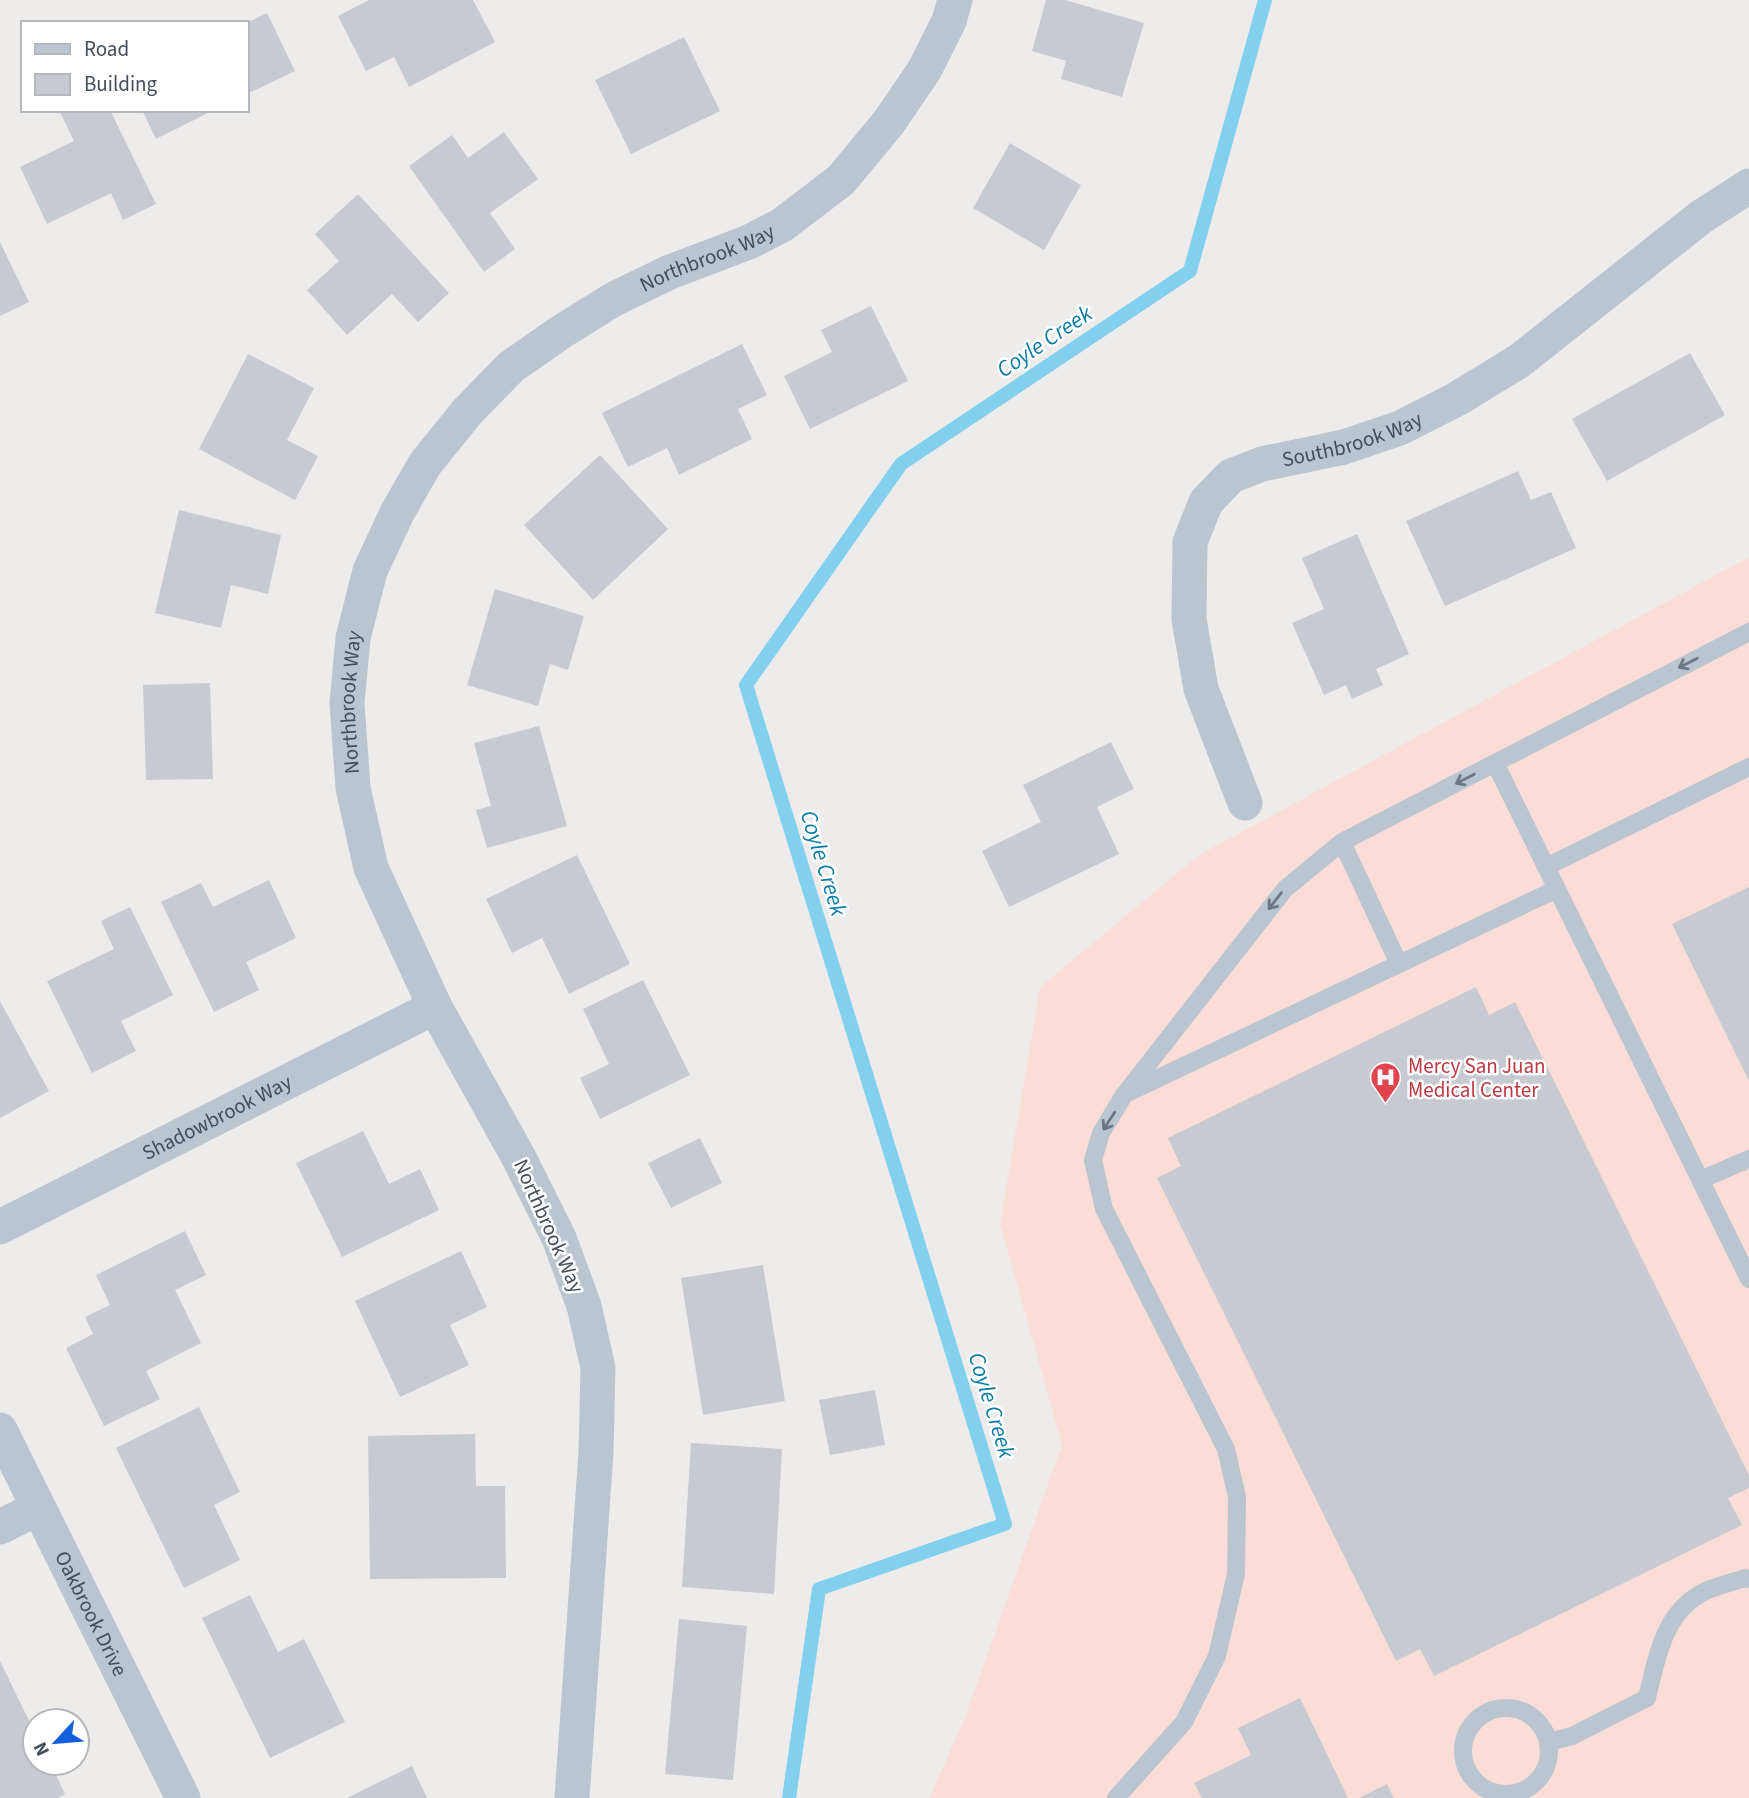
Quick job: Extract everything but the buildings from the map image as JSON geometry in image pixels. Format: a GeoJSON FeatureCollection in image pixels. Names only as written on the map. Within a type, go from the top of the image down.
{"type":"FeatureCollection","features":[{"type":"Feature","properties":{"kind":"street","name":"Northbrook Way"},"geometry":{"type":"LineString","coordinates":[[572,1798],[596,1452],[598,1368],[584,1306],[559,1238],[519,1158],[435,1007],[371,868],[353,788],[347,703],[353,638],[370,571],[397,513],[425,464],[467,412],[512,367],[614,299],[670,272],[749,242],[782,225],[841,180],[889,122],[925,69],[949,21],[955,0]]}},
{"type":"Feature","properties":{"kind":"street","name":"Southbrook Way"},"geometry":{"type":"LineString","coordinates":[[1245,803],[1201,689],[1189,619],[1190,542],[1206,502],[1231,476],[1262,464],[1295,455],[1344,447],[1400,428],[1457,399],[1519,361],[1701,217],[1749,186]]}},
{"type":"Feature","properties":{"kind":"street","name":"Shadowbrook Way"},"geometry":{"type":"LineString","coordinates":[[0,1227],[435,1007]]}},
{"type":"Feature","properties":{"kind":"street","name":"Oakbrook Drive"},"geometry":{"type":"LineString","coordinates":[[0,1430],[183,1798]]}},
{"type":"Feature","properties":{"kind":"street"},"geometry":{"type":"LineString","coordinates":[[0,1527],[38,1508]]}},
{"type":"Feature","properties":{"kind":"lane"},"geometry":{"type":"LineString","coordinates":[[1116,1798],[1184,1722],[1217,1656],[1236,1574],[1237,1497],[1226,1449],[1104,1209],[1093,1160],[1101,1133],[1124,1095],[1284,889],[1342,842],[1749,632]]}},
{"type":"Feature","properties":{"kind":"lane"},"geometry":{"type":"LineString","coordinates":[[1494,763],[1749,1279]]}},
{"type":"Feature","properties":{"kind":"lane"},"geometry":{"type":"LineString","coordinates":[[1546,867],[1749,767]]}},
{"type":"Feature","properties":{"kind":"lane"},"geometry":{"type":"LineString","coordinates":[[1342,842],[1399,964]]}},
{"type":"Feature","properties":{"kind":"lane"},"geometry":{"type":"LineString","coordinates":[[1124,1095],[1557,889]]}},
{"type":"Feature","properties":{"kind":"lane"},"geometry":{"type":"LineString","coordinates":[[1700,1180],[1749,1159]]}},
{"type":"Feature","properties":{"kind":"lane"},"geometry":{"type":"LineString","coordinates":[[1549,1742],[1572,1736],[1647,1698],[1662,1637],[1679,1610],[1706,1590],[1749,1579]]}},
{"type":"Feature","properties":{"kind":"lane"},"geometry":{"type":"LineString","coordinates":[[1498,1708],[1515,1708],[1530,1714],[1542,1727],[1549,1742],[1549,1759],[1542,1775],[1530,1787],[1515,1796],[1497,1794],[1481,1787],[1470,1774],[1463,1759],[1463,1742],[1470,1726],[1482,1714],[1498,1708]]}},
{"type":"Feature","properties":{"kind":"shaded area","name":"Mercy San Juan Medical Center"},"geometry":{"type":"Polygon","coordinates":[[[1749,557],[1749,1798],[929,1798],[964,1720],[1062,1445],[1000,1224],[1040,987],[1199,855],[1749,557]]]}},
{"type":"Feature","properties":{"kind":"waterway","name":"Coyle Creek"},"geometry":{"type":"LineString","coordinates":[[789,1798],[819,1589],[1005,1524],[746,685],[901,464],[1190,271],[1265,0]]}},
{"type":"Feature","properties":{"kind":"place","name":"Mercy San Juan Medical Center"},"geometry":{"type":"Point","coordinates":[1385,1105]}}]}
